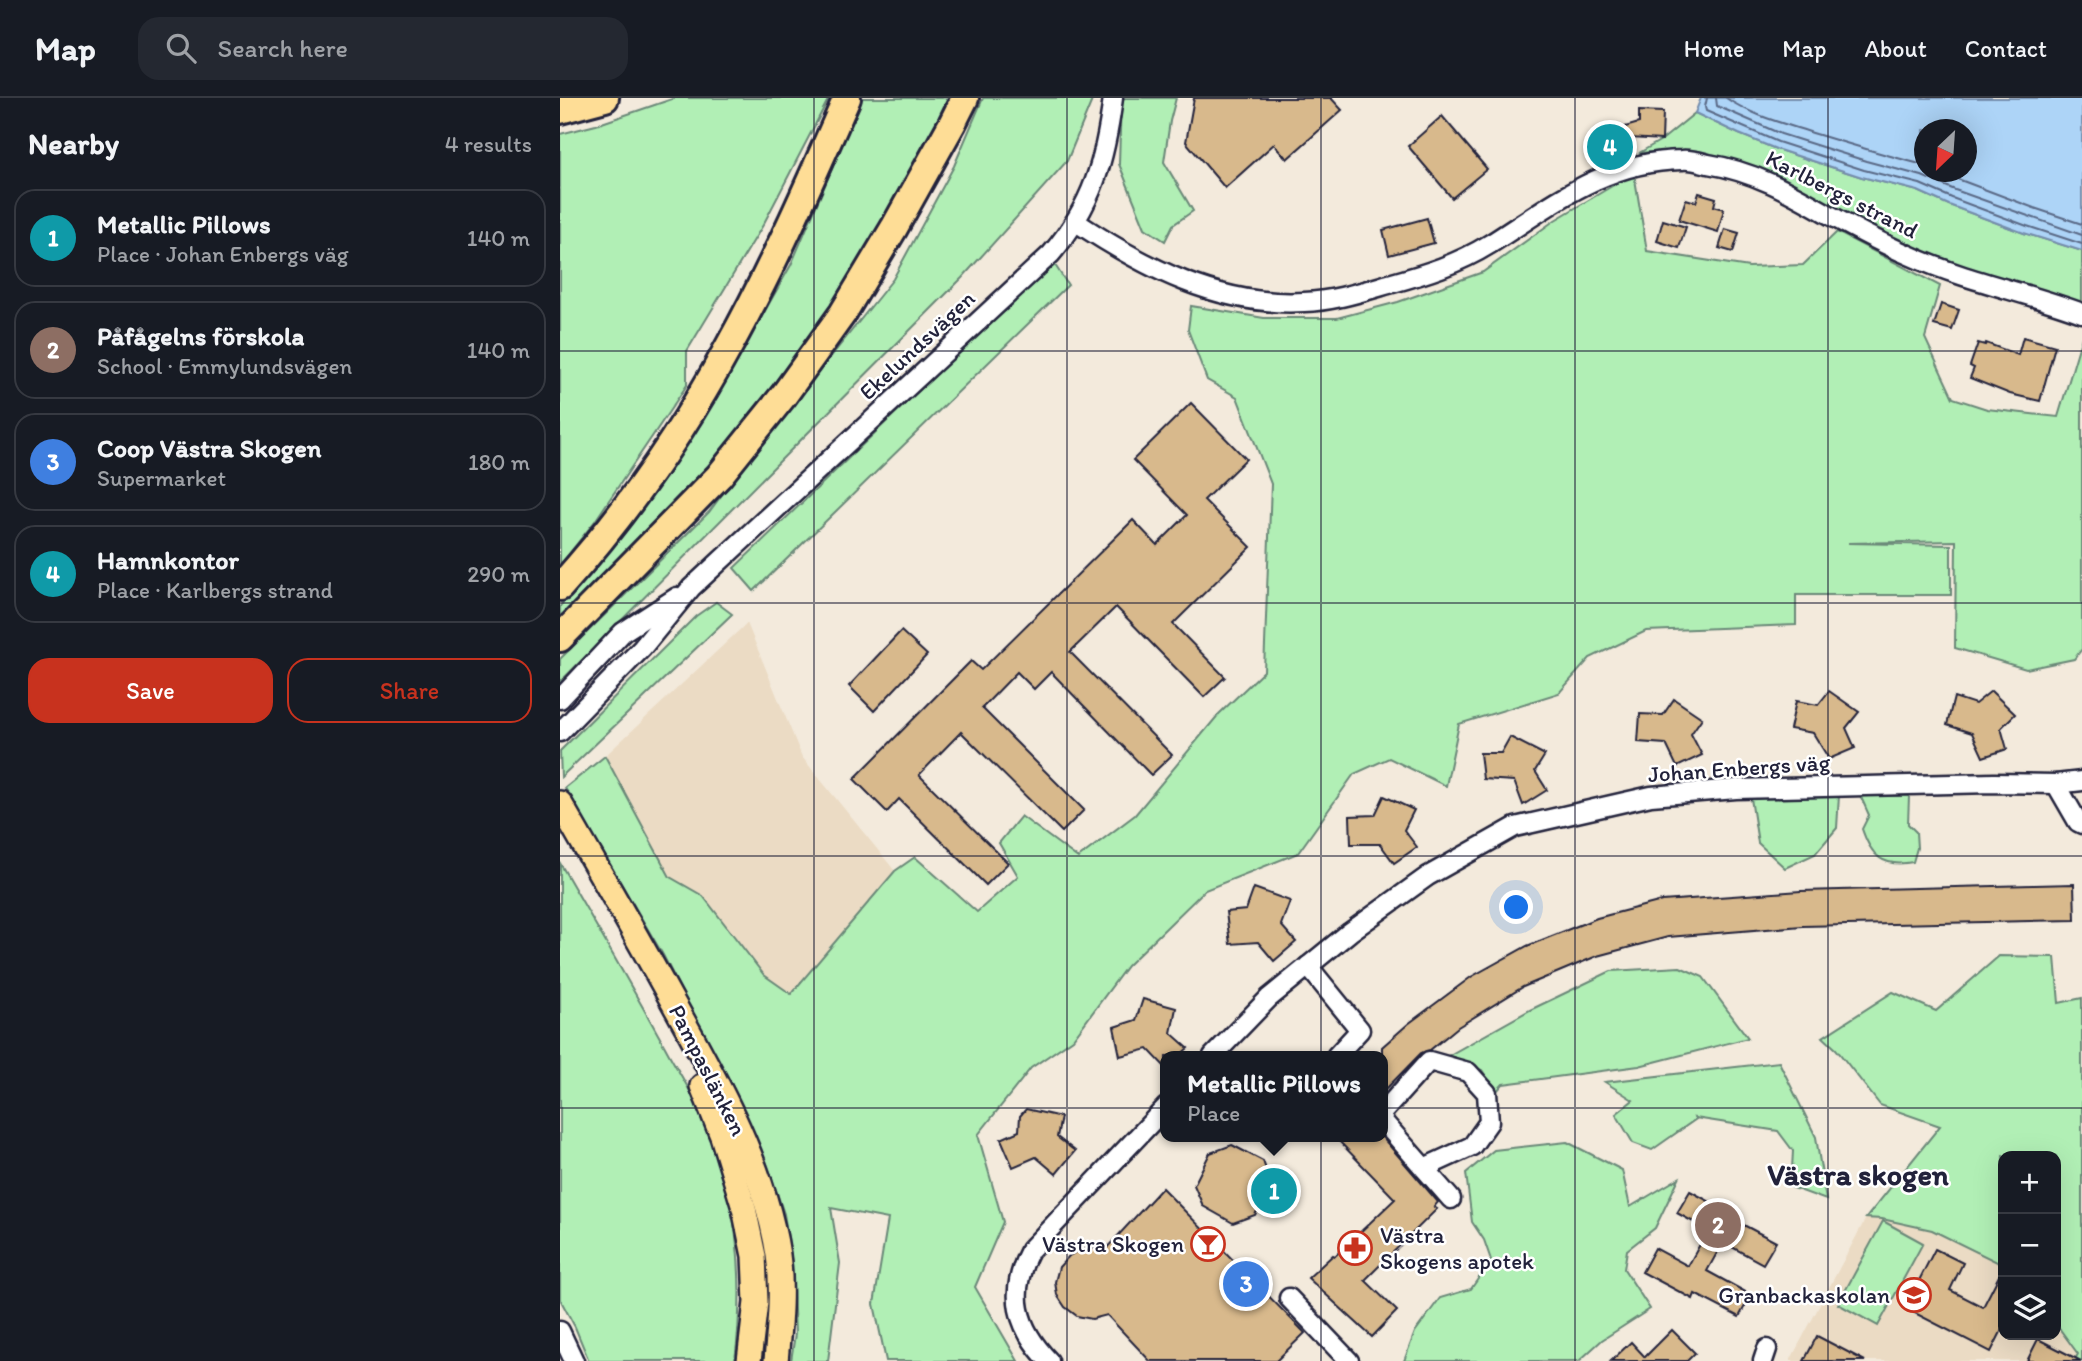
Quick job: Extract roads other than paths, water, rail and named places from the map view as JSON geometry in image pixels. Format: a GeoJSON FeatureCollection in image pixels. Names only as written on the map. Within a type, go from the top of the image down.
{"type":"FeatureCollection","features":[{"type":"Feature","properties":{"kind":"highway"},"geometry":{"type":"LineString","coordinates":[[560,110],[605,98]]}},
{"type":"Feature","properties":{"kind":"highway"},"geometry":{"type":"LineString","coordinates":[[560,587],[594,547],[684,423],[728,348],[776,256],[847,98]]}},
{"type":"Feature","properties":{"kind":"highway"},"geometry":{"type":"LineString","coordinates":[[560,639],[719,476],[784,395],[843,313],[894,228],[965,98]]}},
{"type":"Feature","properties":{"kind":"main road","name":"Pampaslänken"},"geometry":{"type":"LineString","coordinates":[[560,803],[708,1096],[744,1208],[754,1256],[756,1302],[749,1361]]}},
{"type":"Feature","properties":{"kind":"main road","name":"Pampaslänken"},"geometry":{"type":"LineString","coordinates":[[560,833],[713,1075],[744,1137],[764,1190],[779,1257],[780,1316],[776,1361]]}},
{"type":"Feature","properties":{"kind":"street","name":"Ekelundsvägen"},"geometry":{"type":"LineString","coordinates":[[560,732],[642,648],[691,588],[1051,254],[1076,222],[1096,182],[1107,139],[1113,98]]}},
{"type":"Feature","properties":{"kind":"street","name":"Karlbergs strand"},"geometry":{"type":"LineString","coordinates":[[1076,222],[1127,255],[1189,285],[1229,296],[1265,301],[1304,302],[1354,295],[1440,269],[1471,256],[1529,217],[1616,170],[1646,163],[1684,159],[1754,175],[1913,257],[1971,279],[2082,313]]}},
{"type":"Feature","properties":{"kind":"street","name":"Ekelundsvägen"},"geometry":{"type":"LineString","coordinates":[[560,699],[623,632],[691,588]]}},
{"type":"Feature","properties":{"kind":"street","name":"Johan Enbergs väg"},"geometry":{"type":"LineString","coordinates":[[1218,1051],[1269,998],[1350,932],[1428,876],[1515,827],[1651,796],[1736,789],[1982,783],[2056,784],[2082,781]]}},
{"type":"Feature","properties":{"kind":"street"},"geometry":{"type":"LineString","coordinates":[[2056,784],[2078,822],[2082,824]]}},
{"type":"Feature","properties":{"kind":"street"},"geometry":{"type":"LineString","coordinates":[[1308,966],[1360,1030],[1341,1051]]}},
{"type":"Feature","properties":{"kind":"street"},"geometry":{"type":"LineString","coordinates":[[1388,1106],[1429,1061],[1468,1072],[1487,1093],[1489,1122],[1472,1146],[1424,1168]]}},
{"type":"Feature","properties":{"kind":"street"},"geometry":{"type":"LineString","coordinates":[[1049,1361],[1034,1346],[1022,1320],[1017,1282],[1022,1265],[1030,1250],[1158,1122]]}},
{"type":"Feature","properties":{"kind":"street"},"geometry":{"type":"LineString","coordinates":[[1388,1127],[1451,1199]]}},
{"type":"Feature","properties":{"kind":"street"},"geometry":{"type":"LineString","coordinates":[[1289,1298],[1349,1361]]}},
{"type":"Feature","properties":{"kind":"street"},"geometry":{"type":"LineString","coordinates":[[560,1331],[574,1361]]}},
{"type":"Feature","properties":{"kind":"water"},"geometry":{"type":"Polygon","coordinates":[[[1701,98],[2082,98],[2082,251],[2024,233],[1918,191],[1862,177],[1739,134],[1695,113],[1701,98]]]}},
{"type":"Feature","properties":{"kind":"place","name":"Hamnkontor"},"geometry":{"type":"Point","coordinates":[1610,147]}},
{"type":"Feature","properties":{"kind":"place","name":"Metallic Pillows"},"geometry":{"type":"Point","coordinates":[1274,1191]}},
{"type":"Feature","properties":{"kind":"place","name":"Påfågelns förskola"},"geometry":{"type":"Point","coordinates":[1718,1225]}},
{"type":"Feature","properties":{"kind":"place","name":"Västra Skogen"},"geometry":{"type":"Point","coordinates":[1208,1244]}},
{"type":"Feature","properties":{"kind":"place","name":"Västra Skogens apotek"},"geometry":{"type":"Point","coordinates":[1355,1248]}},
{"type":"Feature","properties":{"kind":"place","name":"Coop Västra Skogen"},"geometry":{"type":"Point","coordinates":[1246,1284]}},
{"type":"Feature","properties":{"kind":"place","name":"Granbackaskolan"},"geometry":{"type":"Point","coordinates":[1914,1295]}},
{"type":"Feature","properties":{"kind":"district","name":"Västra skogen"},"geometry":{"type":"Point","coordinates":[1858,1175]}}]}
